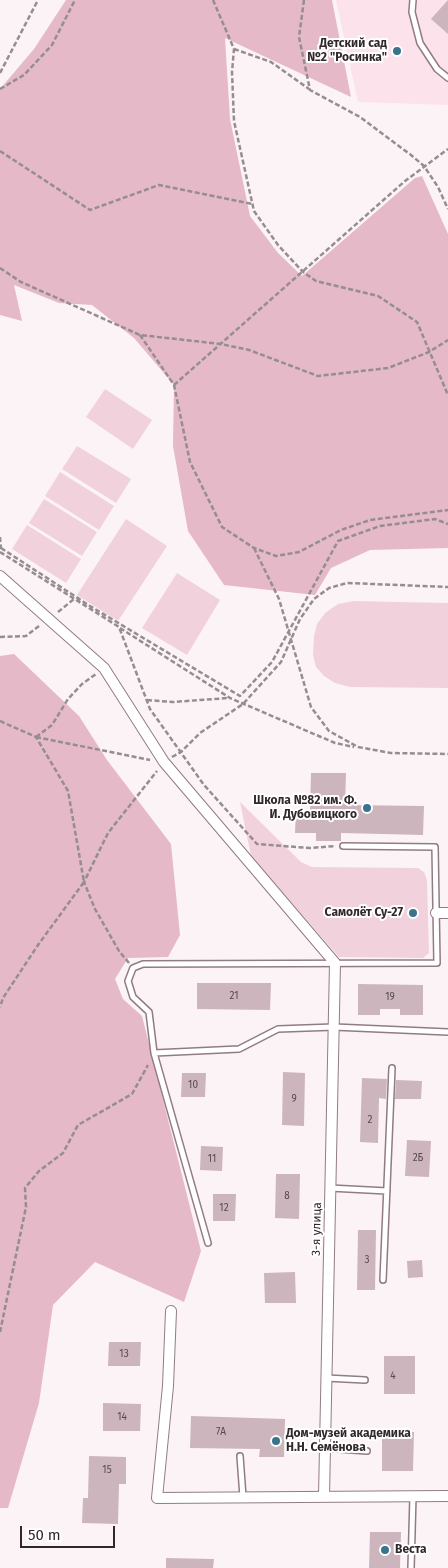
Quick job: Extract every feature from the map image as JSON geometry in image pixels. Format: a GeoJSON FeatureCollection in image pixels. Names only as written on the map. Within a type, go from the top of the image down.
{"type":"FeatureCollection","features":[{"type":"Feature","properties":{"kind":"street"},"geometry":{"type":"LineString","coordinates":[[0,576],[104,668],[164,762],[335,963]]}},
{"type":"Feature","properties":{"kind":"street"},"geometry":{"type":"LineString","coordinates":[[436,913],[448,913]]}},
{"type":"Feature","properties":{"kind":"street","name":"3-я улица"},"geometry":{"type":"LineString","coordinates":[[324,1496],[335,963]]}},
{"type":"Feature","properties":{"kind":"street"},"geometry":{"type":"LineString","coordinates":[[171,1311],[168,1386],[157,1498],[448,1496]]}},
{"type":"Feature","properties":{"kind":"lane"},"geometry":{"type":"LineString","coordinates":[[413,0],[412,12],[420,43],[437,69],[448,78]]}},
{"type":"Feature","properties":{"kind":"lane"},"geometry":{"type":"LineString","coordinates":[[208,1243],[154,1053],[150,1012],[133,997],[128,981],[132,968],[143,964],[437,963],[435,847],[343,846]]}},
{"type":"Feature","properties":{"kind":"lane"},"geometry":{"type":"LineString","coordinates":[[154,1053],[239,1049],[278,1029],[334,1028],[448,1032]]}},
{"type":"Feature","properties":{"kind":"lane"},"geometry":{"type":"LineString","coordinates":[[383,1280],[392,1068]]}},
{"type":"Feature","properties":{"kind":"lane"},"geometry":{"type":"LineString","coordinates":[[330,1188],[387,1191]]}},
{"type":"Feature","properties":{"kind":"lane"},"geometry":{"type":"LineString","coordinates":[[326,1378],[365,1380]]}},
{"type":"Feature","properties":{"kind":"lane"},"geometry":{"type":"LineString","coordinates":[[325,1448],[367,1451]]}},
{"type":"Feature","properties":{"kind":"lane"},"geometry":{"type":"LineString","coordinates":[[240,1456],[243,1497]]}},
{"type":"Feature","properties":{"kind":"lane"},"geometry":{"type":"LineString","coordinates":[[410,1568],[413,1496]]}},
{"type":"Feature","properties":{"kind":"path"},"geometry":{"type":"LineString","coordinates":[[0,73],[38,0]]}},
{"type":"Feature","properties":{"kind":"path"},"geometry":{"type":"LineString","coordinates":[[0,90],[24,75],[52,45],[75,0]]}},
{"type":"Feature","properties":{"kind":"path"},"geometry":{"type":"LineString","coordinates":[[214,0],[234,49],[232,72],[234,121],[254,211],[278,246],[303,272],[316,281],[378,296],[417,322],[448,395]]}},
{"type":"Feature","properties":{"kind":"path"},"geometry":{"type":"LineString","coordinates":[[304,0],[299,38],[310,90]]}},
{"type":"Feature","properties":{"kind":"path"},"geometry":{"type":"LineString","coordinates":[[234,49],[271,62],[310,90],[360,118],[424,166],[438,186],[448,210]]}},
{"type":"Feature","properties":{"kind":"path"},"geometry":{"type":"LineString","coordinates":[[174,385],[424,166],[448,149]]}},
{"type":"Feature","properties":{"kind":"path"},"geometry":{"type":"LineString","coordinates":[[0,152],[90,210],[159,185],[252,204]]}},
{"type":"Feature","properties":{"kind":"path"},"geometry":{"type":"LineString","coordinates":[[0,268],[21,282],[140,335],[221,344],[249,350],[318,376],[388,368],[430,352],[448,340]]}},
{"type":"Feature","properties":{"kind":"path"},"geometry":{"type":"LineString","coordinates":[[140,335],[174,385],[190,462],[222,527],[254,548],[276,556],[299,552],[341,530],[370,520],[448,510]]}},
{"type":"Feature","properties":{"kind":"path"},"geometry":{"type":"LineString","coordinates":[[0,551],[240,696],[272,662],[338,541],[380,526],[436,519],[448,524]]}},
{"type":"Feature","properties":{"kind":"path"},"geometry":{"type":"LineString","coordinates":[[0,537],[0,551]]}},
{"type":"Feature","properties":{"kind":"path"},"geometry":{"type":"LineString","coordinates":[[254,548],[279,599],[311,708],[330,730],[358,748]]}},
{"type":"Feature","properties":{"kind":"path"},"geometry":{"type":"LineString","coordinates":[[0,551],[230,698],[243,704],[335,743],[391,753],[448,754]]}},
{"type":"Feature","properties":{"kind":"path"},"geometry":{"type":"LineString","coordinates":[[0,1007],[3,998],[38,945],[84,882],[108,833],[164,762],[181,752],[200,733],[243,704],[281,662],[304,613],[314,599],[329,588],[347,583],[448,586]]}},
{"type":"Feature","properties":{"kind":"path"},"geometry":{"type":"LineString","coordinates":[[119,628],[150,708],[204,785],[257,844],[310,848],[343,846]]}},
{"type":"Feature","properties":{"kind":"path"},"geometry":{"type":"LineString","coordinates":[[36,737],[52,725],[68,699],[82,684],[104,668]]}},
{"type":"Feature","properties":{"kind":"path"},"geometry":{"type":"LineString","coordinates":[[146,700],[173,702],[230,698]]}},
{"type":"Feature","properties":{"kind":"path"},"geometry":{"type":"LineString","coordinates":[[0,721],[36,737],[164,762]]}},
{"type":"Feature","properties":{"kind":"path"},"geometry":{"type":"LineString","coordinates":[[36,737],[68,791],[84,882],[99,917],[119,951],[132,968]]}},
{"type":"Feature","properties":{"kind":"path"},"geometry":{"type":"LineString","coordinates":[[0,1332],[26,1207],[25,1188],[39,1171],[63,1153],[78,1125],[132,1094],[154,1053]]}},
{"type":"Feature","properties":{"kind":"shaded area"},"geometry":{"type":"Polygon","coordinates":[[[66,0],[332,0],[351,97],[225,38],[230,119],[250,216],[278,253],[302,276],[415,178],[422,176],[448,234],[448,548],[370,550],[331,568],[315,595],[224,585],[188,531],[173,446],[174,385],[134,338],[92,305],[59,303],[14,285],[22,321],[0,315],[0,89],[34,49],[66,0]]]}},
{"type":"Feature","properties":{"kind":"shaded area","name":"Детский сад №2 \"Росинка\""},"geometry":{"type":"Polygon","coordinates":[[[336,0],[448,0],[448,105],[358,102],[336,0]]]}},
{"type":"Feature","properties":{"kind":"shaded area"},"geometry":{"type":"Polygon","coordinates":[[[105,389],[152,420],[133,449],[86,417],[105,389]]]}},
{"type":"Feature","properties":{"kind":"shaded area"},"geometry":{"type":"Polygon","coordinates":[[[77,446],[131,479],[116,503],[62,469],[77,446]]]}},
{"type":"Feature","properties":{"kind":"shaded area"},"geometry":{"type":"Polygon","coordinates":[[[60,472],[114,506],[99,530],[45,496],[60,472]]]}},
{"type":"Feature","properties":{"kind":"shaded area"},"geometry":{"type":"Polygon","coordinates":[[[44,499],[97,532],[82,556],[29,523],[44,499]]]}},
{"type":"Feature","properties":{"kind":"shaded area"},"geometry":{"type":"Polygon","coordinates":[[[126,519],[167,546],[118,621],[77,595],[126,519]]]}},
{"type":"Feature","properties":{"kind":"shaded area"},"geometry":{"type":"Polygon","coordinates":[[[27,525],[81,559],[66,583],[12,549],[27,525]]]}},
{"type":"Feature","properties":{"kind":"shaded area"},"geometry":{"type":"Polygon","coordinates":[[[177,573],[220,600],[187,655],[142,628],[177,573]]]}},
{"type":"Feature","properties":{"kind":"shaded area"},"geometry":{"type":"Polygon","coordinates":[[[354,601],[448,603],[448,688],[350,687],[335,683],[324,676],[316,667],[313,655],[317,624],[325,613],[338,604],[354,601]]]}},
{"type":"Feature","properties":{"kind":"shaded area"},"geometry":{"type":"Polygon","coordinates":[[[14,654],[79,716],[107,760],[171,844],[180,935],[168,957],[128,958],[115,979],[123,999],[142,1016],[201,1251],[184,1302],[95,1262],[53,1305],[39,1403],[8,1508],[0,1508],[0,656],[14,654]]]}},
{"type":"Feature","properties":{"kind":"shaded area"},"geometry":{"type":"Polygon","coordinates":[[[240,802],[301,862],[312,867],[418,868],[424,872],[427,880],[429,953],[423,958],[339,957],[251,856],[240,802]]]}},
{"type":"Feature","properties":{"kind":"building"},"geometry":{"type":"Polygon","coordinates":[[[448,0],[448,34],[431,19],[448,0]]]}},
{"type":"Feature","properties":{"kind":"building","name":"Школа №82 им. Ф. И. Дубовицкого"},"geometry":{"type":"Polygon","coordinates":[[[311,773],[346,773],[345,805],[424,806],[423,835],[341,833],[341,841],[316,841],[316,833],[295,833],[296,811],[310,811],[311,773]]]}},
{"type":"Feature","properties":{"kind":"building"},"geometry":{"type":"Polygon","coordinates":[[[197,983],[271,983],[270,1010],[197,1009],[197,983]]]}},
{"type":"Feature","properties":{"kind":"building"},"geometry":{"type":"Polygon","coordinates":[[[358,984],[423,985],[423,1015],[400,1015],[400,1009],[380,1009],[380,1015],[358,1015],[358,984]]]}},
{"type":"Feature","properties":{"kind":"building"},"geometry":{"type":"Polygon","coordinates":[[[283,1072],[305,1073],[304,1126],[282,1125],[283,1072]]]}},
{"type":"Feature","properties":{"kind":"building"},"geometry":{"type":"Polygon","coordinates":[[[182,1073],[206,1073],[205,1097],[181,1097],[182,1073]]]}},
{"type":"Feature","properties":{"kind":"building"},"geometry":{"type":"Polygon","coordinates":[[[362,1078],[387,1079],[386,1099],[379,1098],[378,1143],[360,1142],[362,1078]]]}},
{"type":"Feature","properties":{"kind":"building"},"geometry":{"type":"Polygon","coordinates":[[[396,1080],[422,1081],[421,1099],[395,1099],[396,1080]]]}},
{"type":"Feature","properties":{"kind":"building"},"geometry":{"type":"Polygon","coordinates":[[[407,1140],[431,1141],[429,1177],[405,1176],[407,1140]]]}},
{"type":"Feature","properties":{"kind":"building"},"geometry":{"type":"Polygon","coordinates":[[[201,1146],[223,1147],[222,1171],[200,1170],[201,1146]]]}},
{"type":"Feature","properties":{"kind":"building"},"geometry":{"type":"Polygon","coordinates":[[[276,1174],[300,1174],[299,1219],[275,1218],[276,1174]]]}},
{"type":"Feature","properties":{"kind":"building"},"geometry":{"type":"Polygon","coordinates":[[[213,1194],[236,1194],[235,1221],[213,1221],[213,1194]]]}},
{"type":"Feature","properties":{"kind":"building"},"geometry":{"type":"Polygon","coordinates":[[[358,1230],[376,1230],[375,1290],[357,1290],[358,1230]]]}},
{"type":"Feature","properties":{"kind":"building"},"geometry":{"type":"Polygon","coordinates":[[[422,1260],[423,1277],[408,1278],[407,1261],[422,1260]]]}},
{"type":"Feature","properties":{"kind":"building"},"geometry":{"type":"Polygon","coordinates":[[[295,1272],[296,1303],[265,1303],[264,1273],[295,1272]]]}},
{"type":"Feature","properties":{"kind":"building"},"geometry":{"type":"Polygon","coordinates":[[[109,1342],[141,1342],[140,1366],[108,1366],[109,1342]]]}},
{"type":"Feature","properties":{"kind":"building"},"geometry":{"type":"Polygon","coordinates":[[[384,1356],[415,1356],[415,1394],[384,1394],[384,1356]]]}},
{"type":"Feature","properties":{"kind":"building"},"geometry":{"type":"Polygon","coordinates":[[[103,1403],[141,1404],[140,1431],[103,1431],[103,1403]]]}},
{"type":"Feature","properties":{"kind":"building"},"geometry":{"type":"Polygon","coordinates":[[[191,1416],[285,1419],[284,1457],[259,1457],[260,1449],[190,1448],[191,1416]]]}},
{"type":"Feature","properties":{"kind":"building"},"geometry":{"type":"Polygon","coordinates":[[[382,1432],[414,1432],[413,1471],[382,1471],[382,1432]]]}},
{"type":"Feature","properties":{"kind":"building"},"geometry":{"type":"Polygon","coordinates":[[[89,1456],[126,1457],[126,1484],[119,1484],[118,1524],[82,1523],[83,1498],[88,1498],[89,1456]]]}},
{"type":"Feature","properties":{"kind":"building","name":"Веста"},"geometry":{"type":"Polygon","coordinates":[[[370,1532],[401,1532],[400,1568],[369,1568],[370,1532]]]}},
{"type":"Feature","properties":{"kind":"building"},"geometry":{"type":"Polygon","coordinates":[[[166,1558],[214,1559],[213,1568],[166,1568],[166,1558]]]}},
{"type":"Feature","properties":{"kind":"place","name":"Детский сад №2 \"Росинка\""},"geometry":{"type":"Point","coordinates":[397,51]}},
{"type":"Feature","properties":{"kind":"place","name":"Школа №82 им. Ф. И. Дубовицкого"},"geometry":{"type":"Point","coordinates":[367,808]}},
{"type":"Feature","properties":{"kind":"place","name":"Самолёт Су-27"},"geometry":{"type":"Point","coordinates":[413,913]}},
{"type":"Feature","properties":{"kind":"place","name":"Дом-музей академика Н.Н. Семёнова"},"geometry":{"type":"Point","coordinates":[276,1441]}},
{"type":"Feature","properties":{"kind":"place","name":"Веста"},"geometry":{"type":"Point","coordinates":[385,1550]}}]}
